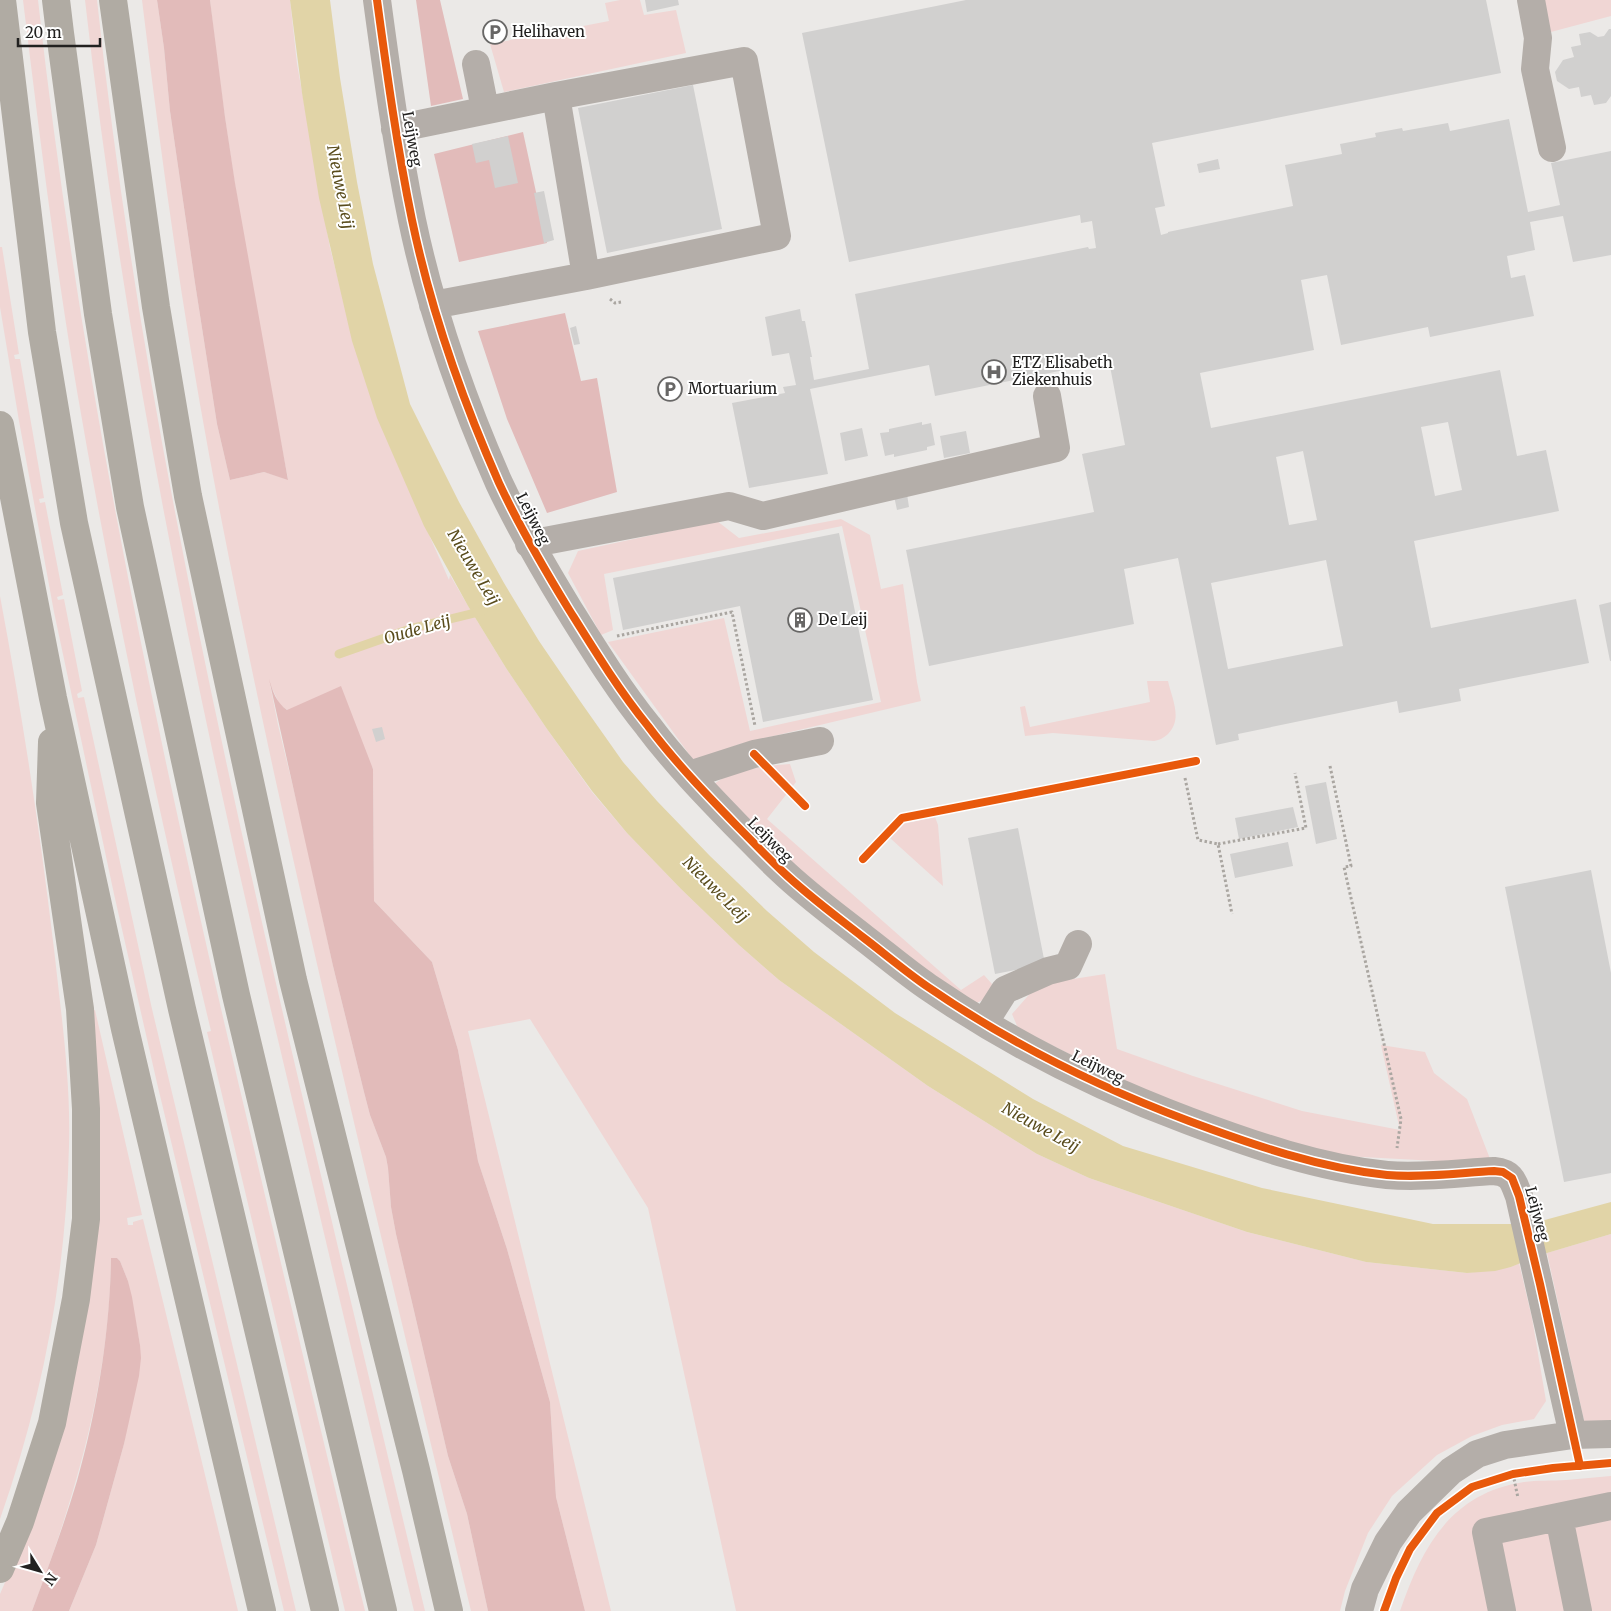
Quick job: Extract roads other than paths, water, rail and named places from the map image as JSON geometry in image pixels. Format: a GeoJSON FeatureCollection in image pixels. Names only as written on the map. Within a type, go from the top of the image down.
{"type":"FeatureCollection","features":[{"type":"Feature","properties":{"kind":"highway"},"geometry":{"type":"LineString","coordinates":[[2,0],[42,332],[74,523],[182,1009],[325,1611]]}},
{"type":"Feature","properties":{"kind":"highway"},"geometry":{"type":"LineString","coordinates":[[56,0],[98,314],[130,507],[236,995],[383,1611]]}},
{"type":"Feature","properties":{"kind":"highway"},"geometry":{"type":"LineString","coordinates":[[113,0],[156,307],[188,496],[293,980],[412,1450],[449,1611]]}},
{"type":"Feature","properties":{"kind":"highway"},"geometry":{"type":"LineString","coordinates":[[0,425],[53,698],[125,1029],[262,1611]]}},
{"type":"Feature","properties":{"kind":"highway"},"geometry":{"type":"LineString","coordinates":[[0,1569],[20,1522],[52,1424],[76,1299],[86,1219],[86,1109],[80,1009],[50,803],[53,698]]}},
{"type":"Feature","properties":{"kind":"street","name":"Leijweg"},"geometry":{"type":"LineString","coordinates":[[377,0],[395,129],[412,221],[433,304],[459,386],[499,483],[529,544],[617,685],[649,728],[710,799],[780,870],[818,902],[926,986],[984,1022],[1103,1086],[1204,1127],[1296,1157],[1348,1170],[1391,1175],[1437,1175],[1494,1171],[1503,1172],[1512,1178],[1519,1196],[1540,1284],[1573,1435]]}},
{"type":"Feature","properties":{"kind":"street"},"geometry":{"type":"LineString","coordinates":[[1531,0],[1538,38],[1536,69],[1552,148]]}},
{"type":"Feature","properties":{"kind":"street"},"geometry":{"type":"LineString","coordinates":[[395,129],[485,109],[744,61],[777,236],[586,276],[433,304]]}},
{"type":"Feature","properties":{"kind":"street"},"geometry":{"type":"LineString","coordinates":[[476,64],[485,109]]}},
{"type":"Feature","properties":{"kind":"street"},"geometry":{"type":"LineString","coordinates":[[556,96],[586,276]]}},
{"type":"Feature","properties":{"kind":"street"},"geometry":{"type":"LineString","coordinates":[[529,544],[729,506],[763,516],[1056,448],[1046,396]]}},
{"type":"Feature","properties":{"kind":"street"},"geometry":{"type":"LineString","coordinates":[[689,775],[754,754],[820,741]]}},
{"type":"Feature","properties":{"kind":"street"},"geometry":{"type":"LineString","coordinates":[[984,1022],[1006,990],[1048,971],[1068,966],[1078,944]]}},
{"type":"Feature","properties":{"kind":"street"},"geometry":{"type":"LineString","coordinates":[[1359,1611],[1365,1589],[1388,1542],[1409,1512],[1451,1471],[1477,1454],[1505,1445],[1573,1435],[1611,1434]]}},
{"type":"Feature","properties":{"kind":"street"},"geometry":{"type":"LineString","coordinates":[[1502,1611],[1486,1532],[1611,1506]]}},
{"type":"Feature","properties":{"kind":"street"},"geometry":{"type":"LineString","coordinates":[[1559,1517],[1578,1611]]}},
{"type":"Feature","properties":{"kind":"water","name":"Nieuwe Leij"},"geometry":{"type":"Polygon","coordinates":[[[290,0],[330,0],[340,78],[373,264],[410,404],[459,502],[539,641],[623,762],[657,801],[710,856],[767,911],[814,952],[895,1013],[1033,1099],[1123,1146],[1262,1188],[1433,1224],[1530,1224],[1611,1202],[1611,1234],[1537,1256],[1511,1267],[1495,1271],[1467,1273],[1366,1262],[1247,1232],[1089,1178],[1037,1154],[928,1086],[779,980],[739,945],[627,833],[592,791],[506,668],[468,606],[424,526],[377,418],[352,341],[319,198],[302,93],[290,0]]]}},
{"type":"Feature","properties":{"kind":"waterway","name":"Oude Leij"},"geometry":{"type":"LineString","coordinates":[[339,654],[413,628],[483,611]]}},
{"type":"Feature","properties":{"kind":"place","name":"Helihaven"},"geometry":{"type":"Point","coordinates":[495,32]}},
{"type":"Feature","properties":{"kind":"place","name":"ETZ Elisabeth Ziekenhuis"},"geometry":{"type":"Point","coordinates":[994,372]}},
{"type":"Feature","properties":{"kind":"place","name":"Mortuarium"},"geometry":{"type":"Point","coordinates":[670,389]}},
{"type":"Feature","properties":{"kind":"place","name":"De Leij"},"geometry":{"type":"Point","coordinates":[800,620]}}]}
